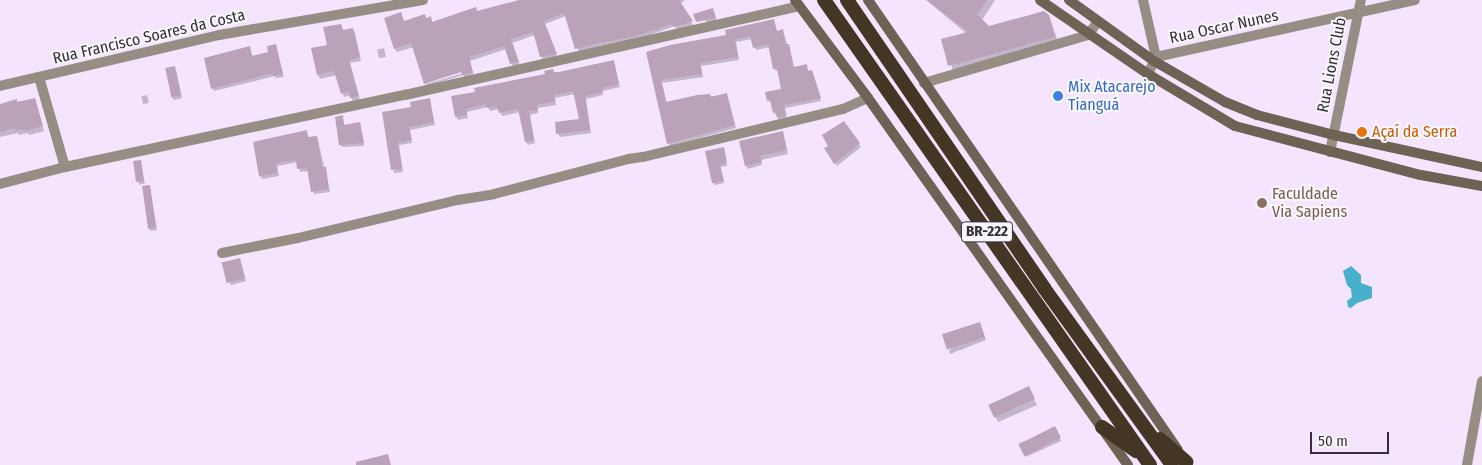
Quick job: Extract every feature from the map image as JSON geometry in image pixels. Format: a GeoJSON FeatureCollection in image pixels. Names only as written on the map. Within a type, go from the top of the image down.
{"type":"FeatureCollection","features":[{"type":"Feature","properties":{"kind":"highway","name":"BR-222"},"geometry":{"type":"LineString","coordinates":[[824,0],[1147,462]]}},
{"type":"Feature","properties":{"kind":"highway","name":"BR-222"},"geometry":{"type":"LineString","coordinates":[[847,0],[1044,288],[1172,465]]}},
{"type":"Feature","properties":{"kind":"highway"},"geometry":{"type":"LineString","coordinates":[[1140,422],[1187,464]]}},
{"type":"Feature","properties":{"kind":"highway"},"geometry":{"type":"LineString","coordinates":[[1102,427],[1147,462]]}},
{"type":"Feature","properties":{"kind":"main road","name":"BR-222"},"geometry":{"type":"LineString","coordinates":[[868,0],[1187,464]]}},
{"type":"Feature","properties":{"kind":"main road"},"geometry":{"type":"LineString","coordinates":[[1069,0],[1155,59],[1241,108],[1257,115],[1334,135],[1482,167]]}},
{"type":"Feature","properties":{"kind":"main road"},"geometry":{"type":"LineString","coordinates":[[1044,1],[1088,34],[1148,74],[1235,126],[1421,175],[1482,186]]}},
{"type":"Feature","properties":{"kind":"main road"},"geometry":{"type":"LineString","coordinates":[[797,3],[868,98],[1128,465]]}},
{"type":"Feature","properties":{"kind":"main road"},"geometry":{"type":"LineString","coordinates":[[1421,175],[1425,156]]}},
{"type":"Feature","properties":{"kind":"street","name":"Rua Francisco Soares da Costa"},"geometry":{"type":"LineString","coordinates":[[0,86],[219,35],[423,0]]}},
{"type":"Feature","properties":{"kind":"street"},"geometry":{"type":"LineString","coordinates":[[1143,0],[1155,59],[1148,74]]}},
{"type":"Feature","properties":{"kind":"street","name":"Rua Lions Club"},"geometry":{"type":"LineString","coordinates":[[1330,152],[1361,0]]}},
{"type":"Feature","properties":{"kind":"street","name":"Rua Oscar Nunes"},"geometry":{"type":"LineString","coordinates":[[1155,59],[1415,0]]}},
{"type":"Feature","properties":{"kind":"street"},"geometry":{"type":"LineString","coordinates":[[0,184],[65,167],[405,95],[797,3]]}},
{"type":"Feature","properties":{"kind":"street"},"geometry":{"type":"LineString","coordinates":[[924,84],[1088,34],[1098,21]]}},
{"type":"Feature","properties":{"kind":"street"},"geometry":{"type":"LineString","coordinates":[[39,77],[65,167]]}},
{"type":"Feature","properties":{"kind":"street"},"geometry":{"type":"LineString","coordinates":[[222,253],[298,238],[458,200],[494,194],[628,159],[843,109],[868,98]]}},
{"type":"Feature","properties":{"kind":"street"},"geometry":{"type":"LineString","coordinates":[[1467,465],[1482,381]]}},
{"type":"Feature","properties":{"kind":"water"},"geometry":{"type":"Polygon","coordinates":[[[1351,266],[1361,275],[1361,283],[1372,287],[1372,298],[1357,303],[1351,308],[1348,307],[1347,301],[1352,297],[1351,289],[1347,285],[1343,271],[1351,266]]]}},
{"type":"Feature","properties":{"kind":"building"},"geometry":{"type":"Polygon","coordinates":[[[519,0],[679,0],[693,21],[674,27],[672,24],[636,36],[575,49],[564,13],[544,21],[557,54],[540,57],[533,32],[511,39],[519,62],[510,64],[504,46],[469,57],[473,73],[462,75],[461,72],[424,84],[411,43],[394,49],[384,18],[401,12],[404,21],[425,14],[426,18],[431,16],[432,22],[476,7],[477,11],[519,0]]]}},
{"type":"Feature","properties":{"kind":"building"},"geometry":{"type":"Polygon","coordinates":[[[927,0],[987,0],[977,14],[989,26],[1044,11],[1049,15],[1055,37],[948,66],[941,39],[968,32],[927,0]]]}},
{"type":"Feature","properties":{"kind":"building"},"geometry":{"type":"Polygon","coordinates":[[[713,8],[716,18],[696,22],[693,14],[713,8]]]}},
{"type":"Feature","properties":{"kind":"building"},"geometry":{"type":"Polygon","coordinates":[[[774,19],[777,31],[783,29],[786,44],[789,44],[794,67],[807,64],[808,71],[812,70],[821,98],[784,105],[786,116],[777,118],[776,112],[773,113],[770,100],[767,101],[765,92],[781,89],[777,68],[773,69],[768,44],[753,48],[750,36],[735,40],[738,57],[700,63],[702,74],[661,80],[666,102],[697,95],[710,94],[711,97],[727,93],[735,125],[667,144],[646,52],[670,45],[726,35],[725,30],[774,19]]]}},
{"type":"Feature","properties":{"kind":"building"},"geometry":{"type":"Polygon","coordinates":[[[341,24],[343,30],[353,28],[360,57],[349,60],[359,96],[350,98],[348,91],[341,94],[334,71],[317,75],[311,48],[327,45],[323,27],[341,24]]]}},
{"type":"Feature","properties":{"kind":"building"},"geometry":{"type":"Polygon","coordinates":[[[276,44],[283,74],[273,76],[273,73],[211,89],[204,58],[250,46],[252,56],[268,52],[267,46],[276,44]]]}},
{"type":"Feature","properties":{"kind":"building"},"geometry":{"type":"Polygon","coordinates":[[[614,60],[619,84],[602,88],[603,92],[585,96],[590,130],[556,134],[555,122],[579,119],[573,91],[554,95],[555,101],[537,105],[538,110],[529,111],[534,140],[525,142],[518,109],[499,113],[497,106],[487,108],[486,104],[466,109],[467,115],[455,117],[451,96],[475,92],[474,88],[545,74],[544,71],[553,69],[554,72],[559,72],[614,60]]]}},
{"type":"Feature","properties":{"kind":"building"},"geometry":{"type":"Polygon","coordinates":[[[175,66],[181,95],[171,97],[165,68],[175,66]]]}},
{"type":"Feature","properties":{"kind":"building"},"geometry":{"type":"Polygon","coordinates":[[[35,98],[43,126],[25,131],[25,129],[15,131],[15,128],[0,132],[0,104],[17,99],[17,102],[35,98]]]}},
{"type":"Feature","properties":{"kind":"building"},"geometry":{"type":"Polygon","coordinates":[[[430,98],[434,122],[409,127],[412,140],[398,142],[402,169],[391,170],[382,112],[411,107],[410,102],[430,98]]]}},
{"type":"Feature","properties":{"kind":"building"},"geometry":{"type":"Polygon","coordinates":[[[343,115],[344,125],[360,122],[364,143],[339,145],[335,117],[343,115]]]}},
{"type":"Feature","properties":{"kind":"building"},"geometry":{"type":"Polygon","coordinates":[[[844,121],[860,143],[834,164],[824,148],[828,146],[822,135],[844,121]]]}},
{"type":"Feature","properties":{"kind":"building"},"geometry":{"type":"Polygon","coordinates":[[[307,130],[308,137],[317,136],[322,167],[326,167],[329,189],[311,192],[307,168],[297,169],[296,160],[276,163],[278,173],[259,176],[253,142],[307,130]]]}},
{"type":"Feature","properties":{"kind":"building"},"geometry":{"type":"Polygon","coordinates":[[[783,131],[787,150],[760,156],[762,162],[745,166],[739,141],[783,131]]]}},
{"type":"Feature","properties":{"kind":"building"},"geometry":{"type":"Polygon","coordinates":[[[724,147],[727,163],[720,165],[724,181],[712,183],[705,151],[724,147]]]}},
{"type":"Feature","properties":{"kind":"building"},"geometry":{"type":"Polygon","coordinates":[[[141,160],[144,181],[136,182],[133,161],[141,160]]]}},
{"type":"Feature","properties":{"kind":"building"},"geometry":{"type":"Polygon","coordinates":[[[150,185],[156,228],[148,229],[142,186],[150,185]]]}},
{"type":"Feature","properties":{"kind":"building"},"geometry":{"type":"Polygon","coordinates":[[[240,258],[245,278],[227,283],[222,263],[240,258]]]}},
{"type":"Feature","properties":{"kind":"building"},"geometry":{"type":"Polygon","coordinates":[[[980,322],[985,337],[947,350],[942,334],[980,322]]]}},
{"type":"Feature","properties":{"kind":"building"},"geometry":{"type":"Polygon","coordinates":[[[1029,386],[1035,399],[994,418],[988,405],[1029,386]]]}},
{"type":"Feature","properties":{"kind":"building"},"geometry":{"type":"Polygon","coordinates":[[[1055,426],[1061,438],[1024,456],[1018,445],[1055,426]]]}},
{"type":"Feature","properties":{"kind":"building"},"geometry":{"type":"Polygon","coordinates":[[[388,454],[391,465],[356,465],[356,462],[388,454]]]}},
{"type":"Feature","properties":{"kind":"place","name":"Mix Atacarejo Tianguá"},"geometry":{"type":"Point","coordinates":[1058,96]}},
{"type":"Feature","properties":{"kind":"place","name":"Açaí da Serra"},"geometry":{"type":"Point","coordinates":[1362,132]}},
{"type":"Feature","properties":{"kind":"place","name":"Faculdade Via Sapiens"},"geometry":{"type":"Point","coordinates":[1262,203]}}]}
